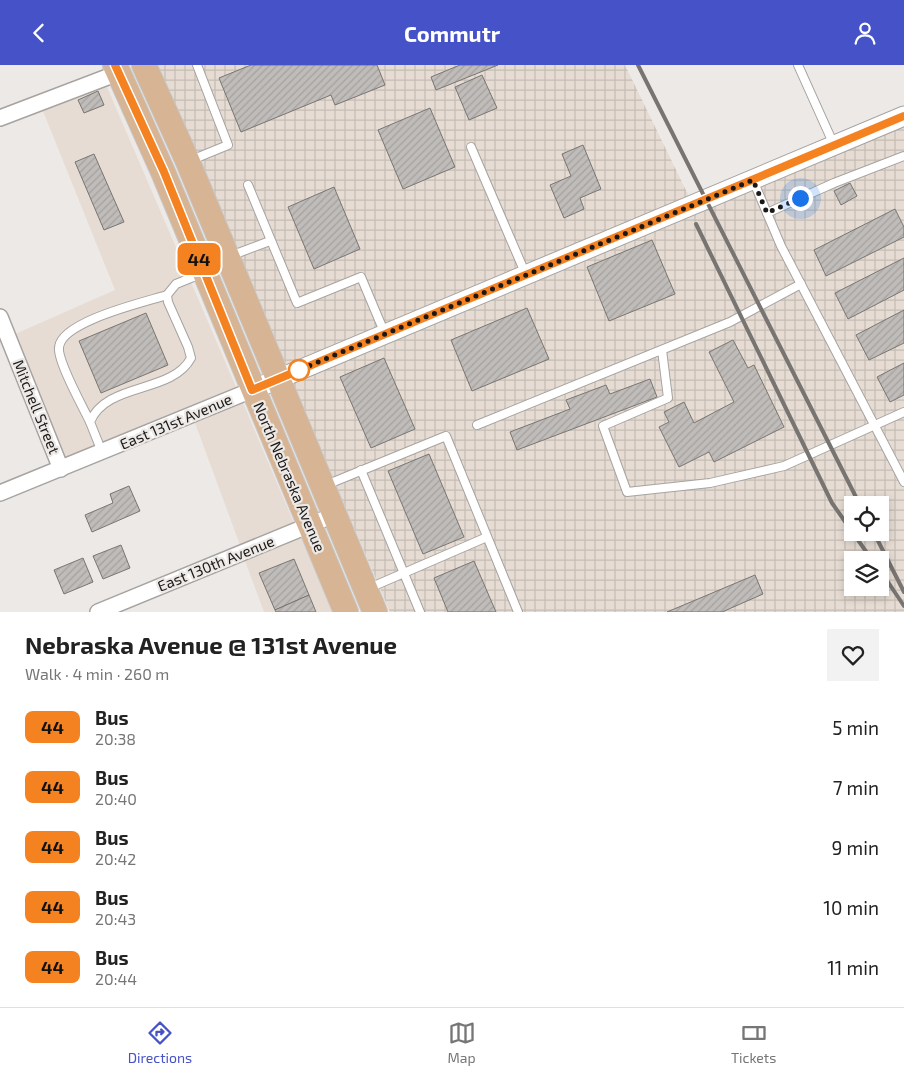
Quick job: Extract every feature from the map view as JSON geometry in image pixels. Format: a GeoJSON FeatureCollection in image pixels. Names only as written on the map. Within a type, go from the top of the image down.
{"type":"FeatureCollection","features":[{"type":"Feature","properties":{"kind":"main road","name":"North Nebraska Avenue"},"geometry":{"type":"LineString","coordinates":[[144,65],[188,162],[375,612]]}},
{"type":"Feature","properties":{"kind":"main road","name":"North Nebraska Avenue"},"geometry":{"type":"LineString","coordinates":[[116,69],[164,172],[252,390],[346,612]]}},
{"type":"Feature","properties":{"kind":"street"},"geometry":{"type":"LineString","coordinates":[[0,118],[116,69]]}},
{"type":"Feature","properties":{"kind":"street","name":"East 131st Avenue"},"geometry":{"type":"LineString","coordinates":[[0,493],[277,380],[904,116]]}},
{"type":"Feature","properties":{"kind":"street"},"geometry":{"type":"LineString","coordinates":[[164,172],[188,162]]}},
{"type":"Feature","properties":{"kind":"street","name":"Mitchell Street"},"geometry":{"type":"LineString","coordinates":[[0,317],[61,469]]}},
{"type":"Feature","properties":{"kind":"street","name":"East 130th Avenue"},"geometry":{"type":"LineString","coordinates":[[98,612],[334,515]]}},
{"type":"Feature","properties":{"kind":"lane"},"geometry":{"type":"LineString","coordinates":[[188,162],[228,145],[197,65]]}},
{"type":"Feature","properties":{"kind":"lane"},"geometry":{"type":"LineString","coordinates":[[798,65],[834,145]]}},
{"type":"Feature","properties":{"kind":"lane"},"geometry":{"type":"LineString","coordinates":[[471,147],[526,275]]}},
{"type":"Feature","properties":{"kind":"lane"},"geometry":{"type":"LineString","coordinates":[[767,213],[834,183],[904,156]]}},
{"type":"Feature","properties":{"kind":"lane"},"geometry":{"type":"LineString","coordinates":[[753,180],[801,284],[904,482]]}},
{"type":"Feature","properties":{"kind":"lane"},"geometry":{"type":"LineString","coordinates":[[248,185],[297,303],[361,277],[386,334]]}},
{"type":"Feature","properties":{"kind":"lane"},"geometry":{"type":"LineString","coordinates":[[227,257],[270,241]]}},
{"type":"Feature","properties":{"kind":"lane"},"geometry":{"type":"LineString","coordinates":[[102,452],[60,355],[61,341],[67,332],[81,324],[167,295],[176,285],[204,273]]}},
{"type":"Feature","properties":{"kind":"lane"},"geometry":{"type":"LineString","coordinates":[[477,425],[730,322],[801,284]]}},
{"type":"Feature","properties":{"kind":"lane"},"geometry":{"type":"LineString","coordinates":[[90,422],[95,410],[108,401],[171,376],[186,368],[190,358],[188,347],[168,302],[167,295]]}},
{"type":"Feature","properties":{"kind":"lane"},"geometry":{"type":"LineString","coordinates":[[662,350],[668,398],[603,426],[627,492],[710,483],[784,466],[904,413]]}},
{"type":"Feature","properties":{"kind":"lane"},"geometry":{"type":"LineString","coordinates":[[322,486],[446,435],[518,612]]}},
{"type":"Feature","properties":{"kind":"lane"},"geometry":{"type":"LineString","coordinates":[[361,470],[420,612]]}},
{"type":"Feature","properties":{"kind":"lane"},"geometry":{"type":"LineString","coordinates":[[365,589],[487,537]]}},
{"type":"Feature","properties":{"kind":"shaded area"},"geometry":{"type":"Polygon","coordinates":[[[157,65],[625,65],[697,213],[904,127],[904,612],[390,612],[157,65]]]}},
{"type":"Feature","properties":{"kind":"shaded area"},"geometry":{"type":"Polygon","coordinates":[[[107,87],[236,387],[66,458],[15,334],[115,290],[43,111],[107,87]]]}},
{"type":"Feature","properties":{"kind":"shaded area"},"geometry":{"type":"Polygon","coordinates":[[[243,403],[294,523],[240,545],[195,423],[243,403]]]}},
{"type":"Feature","properties":{"kind":"shaded area"},"geometry":{"type":"Polygon","coordinates":[[[301,538],[333,612],[264,612],[245,561],[301,538]]]}},
{"type":"Feature","properties":{"kind":"building"},"geometry":{"type":"Polygon","coordinates":[[[251,65],[377,65],[385,85],[335,105],[331,95],[241,132],[219,78],[251,65]]]}},
{"type":"Feature","properties":{"kind":"building"},"geometry":{"type":"Polygon","coordinates":[[[460,65],[498,65],[436,90],[431,77],[460,65]]]}},
{"type":"Feature","properties":{"kind":"building"},"geometry":{"type":"Polygon","coordinates":[[[482,75],[497,108],[469,120],[455,87],[482,75]]]}},
{"type":"Feature","properties":{"kind":"building"},"geometry":{"type":"Polygon","coordinates":[[[98,91],[104,105],[84,113],[78,100],[98,91]]]}},
{"type":"Feature","properties":{"kind":"building"},"geometry":{"type":"Polygon","coordinates":[[[430,108],[455,167],[403,189],[378,130],[430,108]]]}},
{"type":"Feature","properties":{"kind":"building"},"geometry":{"type":"Polygon","coordinates":[[[583,145],[601,189],[580,198],[584,209],[564,218],[550,185],[571,176],[562,154],[583,145]]]}},
{"type":"Feature","properties":{"kind":"building"},"geometry":{"type":"Polygon","coordinates":[[[94,154],[124,222],[104,230],[75,162],[94,154]]]}},
{"type":"Feature","properties":{"kind":"building"},"geometry":{"type":"Polygon","coordinates":[[[850,183],[857,196],[841,205],[834,191],[850,183]]]}},
{"type":"Feature","properties":{"kind":"building"},"geometry":{"type":"Polygon","coordinates":[[[334,187],[360,249],[314,269],[288,207],[334,187]]]}},
{"type":"Feature","properties":{"kind":"building"},"geometry":{"type":"Polygon","coordinates":[[[895,209],[904,227],[904,237],[826,276],[814,250],[895,209]]]}},
{"type":"Feature","properties":{"kind":"building"},"geometry":{"type":"Polygon","coordinates":[[[652,240],[675,294],[609,321],[587,267],[652,240]]]}},
{"type":"Feature","properties":{"kind":"building"},"geometry":{"type":"Polygon","coordinates":[[[904,258],[904,290],[848,319],[835,293],[904,258]]]}},
{"type":"Feature","properties":{"kind":"building"},"geometry":{"type":"Polygon","coordinates":[[[527,308],[549,359],[472,391],[451,340],[527,308]]]}},
{"type":"Feature","properties":{"kind":"building"},"geometry":{"type":"Polygon","coordinates":[[[904,310],[904,343],[869,360],[856,335],[904,310]]]}},
{"type":"Feature","properties":{"kind":"building"},"geometry":{"type":"Polygon","coordinates":[[[146,313],[168,365],[101,393],[79,341],[146,313]]]}},
{"type":"Feature","properties":{"kind":"building"},"geometry":{"type":"Polygon","coordinates":[[[733,340],[748,368],[754,365],[784,427],[714,462],[709,452],[679,467],[659,427],[669,422],[664,412],[684,402],[694,423],[734,402],[709,352],[733,340]]]}},
{"type":"Feature","properties":{"kind":"building"},"geometry":{"type":"Polygon","coordinates":[[[384,358],[415,429],[371,448],[340,377],[384,358]]]}},
{"type":"Feature","properties":{"kind":"building"},"geometry":{"type":"Polygon","coordinates":[[[904,363],[904,395],[890,402],[877,377],[904,363]]]}},
{"type":"Feature","properties":{"kind":"building"},"geometry":{"type":"Polygon","coordinates":[[[650,379],[657,397],[517,450],[510,432],[570,409],[566,400],[606,385],[610,394],[650,379]]]}},
{"type":"Feature","properties":{"kind":"building"},"geometry":{"type":"Polygon","coordinates":[[[429,454],[464,537],[423,554],[388,471],[429,454]]]}},
{"type":"Feature","properties":{"kind":"building"},"geometry":{"type":"Polygon","coordinates":[[[129,486],[140,511],[92,532],[85,515],[113,503],[110,494],[129,486]]]}},
{"type":"Feature","properties":{"kind":"building"},"geometry":{"type":"Polygon","coordinates":[[[121,545],[130,568],[103,579],[93,556],[121,545]]]}},
{"type":"Feature","properties":{"kind":"building"},"geometry":{"type":"Polygon","coordinates":[[[83,558],[93,582],[64,594],[54,570],[83,558]]]}},
{"type":"Feature","properties":{"kind":"building"},"geometry":{"type":"Polygon","coordinates":[[[294,559],[309,595],[275,610],[259,573],[294,559]]]}},
{"type":"Feature","properties":{"kind":"building"},"geometry":{"type":"Polygon","coordinates":[[[474,561],[496,612],[448,612],[434,578],[474,561]]]}},
{"type":"Feature","properties":{"kind":"building"},"geometry":{"type":"Polygon","coordinates":[[[755,575],[763,594],[722,612],[667,612],[755,575]]]}},
{"type":"Feature","properties":{"kind":"building"},"geometry":{"type":"Polygon","coordinates":[[[309,595],[316,612],[276,612],[275,610],[309,595]]]}},
{"type":"Feature","properties":{"kind":"railway"},"geometry":{"type":"LineString","coordinates":[[638,65],[855,496]]}},
{"type":"Feature","properties":{"kind":"railway"},"geometry":{"type":"LineString","coordinates":[[696,224],[832,503],[866,551]]}},
{"type":"Feature","properties":{"kind":"railway"},"geometry":{"type":"LineString","coordinates":[[878,541],[904,592]]}},
{"type":"Feature","properties":{"kind":"railway"},"geometry":{"type":"LineString","coordinates":[[889,584],[904,606]]}},
{"type":"Feature","properties":{"kind":"bus line","name":"44"},"geometry":{"type":"LineString","coordinates":[[115,65],[164,172],[252,390],[904,116]]}},
{"type":"Feature","properties":{"kind":"route"},"geometry":{"type":"LineString","coordinates":[[299,370],[292,373],[753,180],[767,213],[800,198]]}}]}
